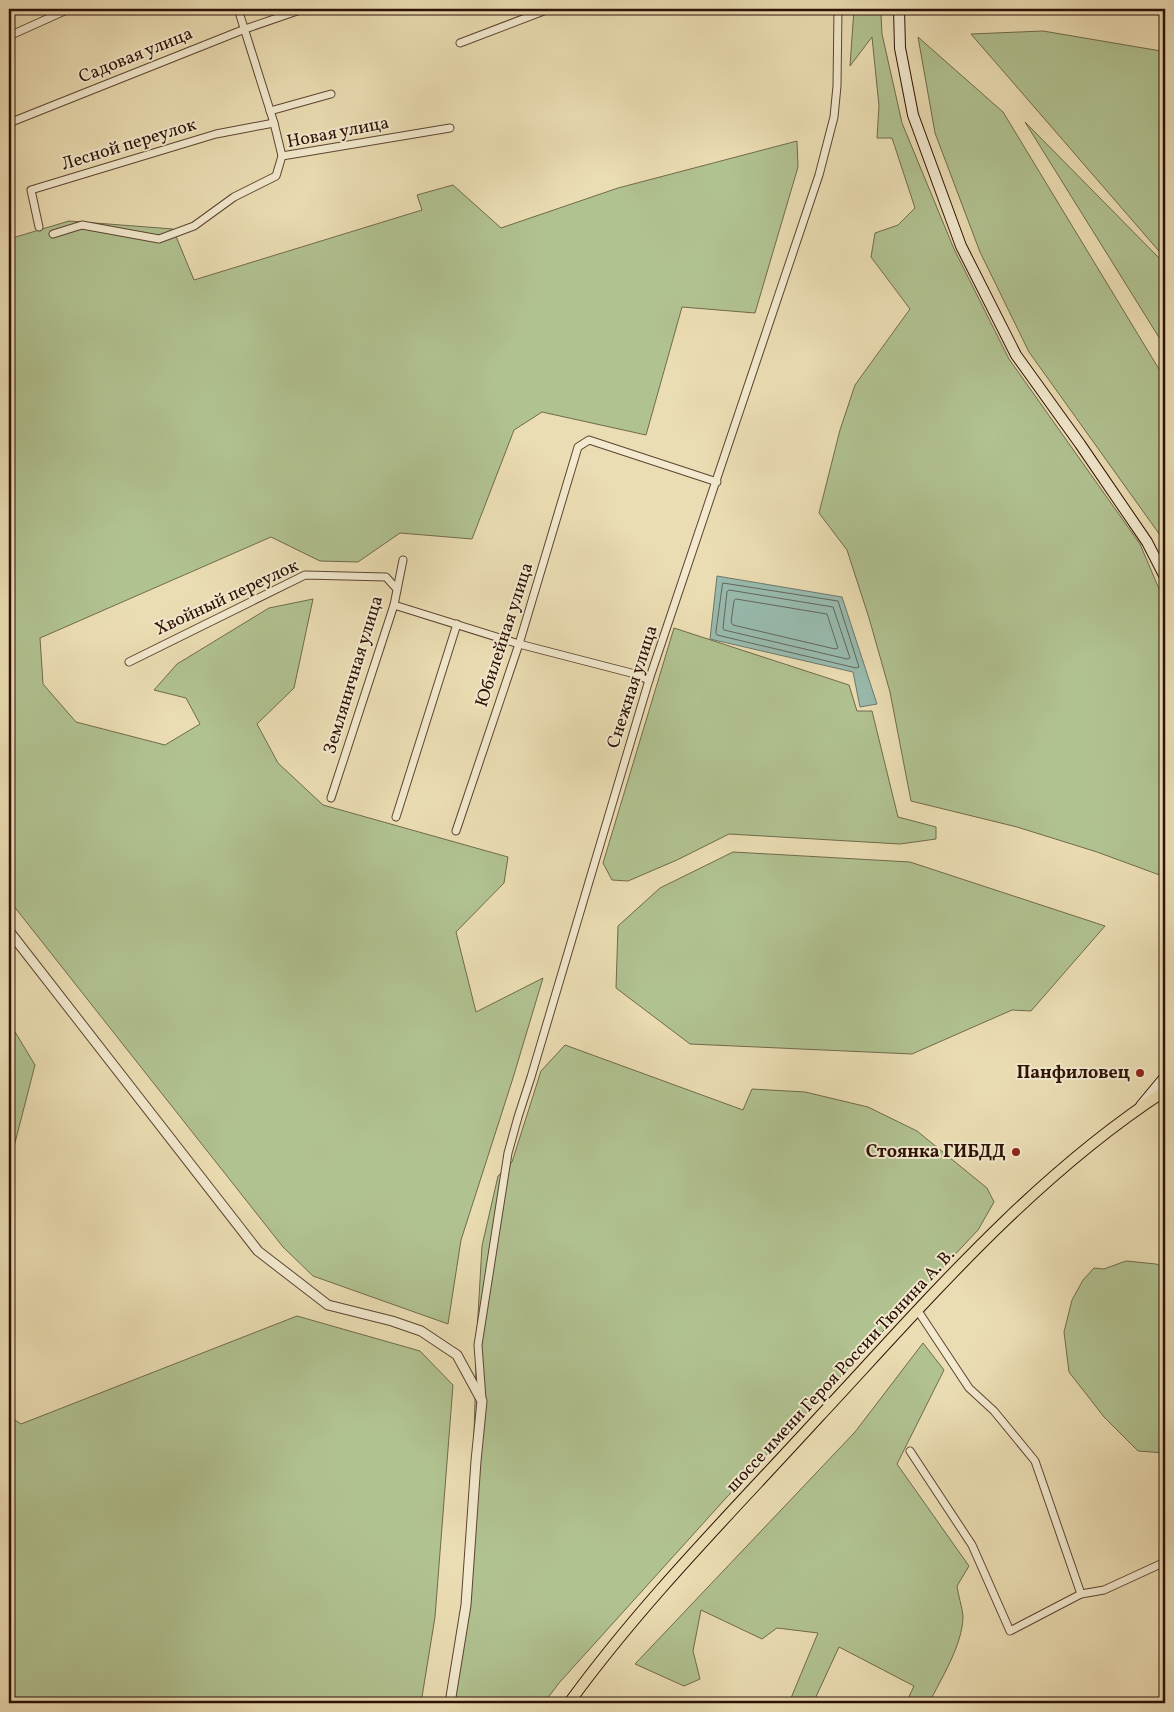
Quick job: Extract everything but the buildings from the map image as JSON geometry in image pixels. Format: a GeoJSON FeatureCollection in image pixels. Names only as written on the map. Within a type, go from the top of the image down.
{"type":"FeatureCollection","features":[{"type":"Feature","properties":{"kind":"main road"},"geometry":{"type":"LineString","coordinates":[[899,9],[900,48],[913,115],[960,246],[1016,355],[1080,444],[1146,542],[1165,577]]}},
{"type":"Feature","properties":{"kind":"main road"},"geometry":{"type":"LineString","coordinates":[[1139,1108],[1165,1078]]}},
{"type":"Feature","properties":{"kind":"main road","name":"шоссе имени Героя России Тюнина А. В."},"geometry":{"type":"LineString","coordinates":[[569,1703],[603,1657],[679,1569],[918,1311],[1011,1216],[1076,1156],[1109,1129],[1165,1091]]}},
{"type":"Feature","properties":{"kind":"street"},"geometry":{"type":"LineString","coordinates":[[9,36],[69,9]]}},
{"type":"Feature","properties":{"kind":"street"},"geometry":{"type":"LineString","coordinates":[[238,9],[274,123],[282,156]]}},
{"type":"Feature","properties":{"kind":"street","name":"Садовая улица"},"geometry":{"type":"LineString","coordinates":[[9,123],[245,29],[303,9]]}},
{"type":"Feature","properties":{"kind":"street"},"geometry":{"type":"LineString","coordinates":[[460,43],[549,9]]}},
{"type":"Feature","properties":{"kind":"street","name":"Снежная улица"},"geometry":{"type":"LineString","coordinates":[[482,1401],[478,1345],[508,1153],[649,680],[819,175],[834,117],[838,9]]}},
{"type":"Feature","properties":{"kind":"street"},"geometry":{"type":"LineString","coordinates":[[270,111],[331,94]]}},
{"type":"Feature","properties":{"kind":"street","name":"Лесной переулок"},"geometry":{"type":"LineString","coordinates":[[40,227],[31,190],[216,134],[274,123]]}},
{"type":"Feature","properties":{"kind":"street","name":"Новая улица"},"geometry":{"type":"LineString","coordinates":[[53,234],[82,225],[159,238],[194,226],[234,198],[276,176],[282,156],[450,128]]}},
{"type":"Feature","properties":{"kind":"street","name":"Юбилейная улица"},"geometry":{"type":"LineString","coordinates":[[456,831],[519,644],[578,447],[589,440],[717,482]]}},
{"type":"Feature","properties":{"kind":"street","name":"Земляничная улица"},"geometry":{"type":"LineString","coordinates":[[331,798],[364,703],[394,606],[403,560]]}},
{"type":"Feature","properties":{"kind":"street","name":"Хвойный переулок"},"geometry":{"type":"LineString","coordinates":[[129,662],[305,575],[386,577],[396,588]]}},
{"type":"Feature","properties":{"kind":"street"},"geometry":{"type":"LineString","coordinates":[[394,606],[519,644],[635,674],[649,680]]}},
{"type":"Feature","properties":{"kind":"street"},"geometry":{"type":"LineString","coordinates":[[396,817],[457,624]]}},
{"type":"Feature","properties":{"kind":"street"},"geometry":{"type":"LineString","coordinates":[[9,931],[258,1251],[328,1305],[392,1321],[421,1331],[457,1355],[482,1401],[466,1605],[450,1703]]}},
{"type":"Feature","properties":{"kind":"street"},"geometry":{"type":"LineString","coordinates":[[918,1311],[969,1388],[994,1411],[1035,1461],[1081,1594]]}},
{"type":"Feature","properties":{"kind":"street"},"geometry":{"type":"LineString","coordinates":[[910,1451],[972,1545],[1010,1631],[1081,1594],[1104,1590],[1165,1562]]}},
{"type":"Feature","properties":{"kind":"green space"},"geometry":{"type":"Polygon","coordinates":[[[854,9],[876,9],[881,15],[882,34],[902,123],[954,249],[1009,359],[1140,544],[1165,603],[1165,877],[1097,852],[1017,827],[911,801],[890,692],[869,618],[847,550],[819,513],[840,430],[855,385],[910,309],[871,257],[875,233],[898,225],[915,208],[892,138],[877,138],[879,106],[872,37],[850,66],[854,9]]]}},
{"type":"Feature","properties":{"kind":"green space"},"geometry":{"type":"Polygon","coordinates":[[[1043,31],[1161,51],[1165,50],[1165,258],[971,34],[1043,31]]]}},
{"type":"Feature","properties":{"kind":"green space"},"geometry":{"type":"Polygon","coordinates":[[[918,37],[1003,112],[1165,379],[1165,542],[1029,352],[980,252],[935,133],[918,37]]]}},
{"type":"Feature","properties":{"kind":"green space"},"geometry":{"type":"Polygon","coordinates":[[[1025,122],[1165,264],[1165,347],[1025,122]]]}},
{"type":"Feature","properties":{"kind":"green space"},"geometry":{"type":"Polygon","coordinates":[[[797,141],[798,167],[755,313],[682,307],[646,435],[542,412],[514,430],[472,539],[400,533],[358,562],[320,561],[271,537],[40,638],[43,684],[76,722],[165,745],[200,724],[186,698],[154,690],[177,664],[269,608],[313,599],[294,688],[257,724],[278,763],[323,805],[508,857],[504,883],[456,932],[476,1012],[543,978],[461,1240],[448,1324],[313,1276],[283,1247],[9,900],[9,239],[69,221],[173,229],[194,280],[422,210],[417,195],[453,185],[501,228],[618,188],[797,141]]]}},
{"type":"Feature","properties":{"kind":"green space"},"geometry":{"type":"Polygon","coordinates":[[[674,628],[849,685],[857,711],[872,711],[898,817],[936,827],[936,839],[900,844],[729,834],[677,860],[628,881],[612,880],[603,863],[674,628]]]}},
{"type":"Feature","properties":{"kind":"green space"},"geometry":{"type":"Polygon","coordinates":[[[733,852],[910,862],[1105,926],[1031,1011],[1012,1010],[912,1054],[690,1044],[616,988],[618,926],[660,888],[733,852]]]}},
{"type":"Feature","properties":{"kind":"green space"},"geometry":{"type":"Polygon","coordinates":[[[9,1022],[35,1065],[9,1166],[9,1022]]]}},
{"type":"Feature","properties":{"kind":"green space"},"geometry":{"type":"Polygon","coordinates":[[[565,1045],[743,1110],[752,1089],[805,1092],[868,1107],[917,1131],[987,1188],[994,1202],[978,1230],[726,1498],[559,1683],[544,1703],[453,1703],[469,1604],[477,1332],[482,1246],[498,1176],[512,1162],[541,1071],[565,1045]]]}},
{"type":"Feature","properties":{"kind":"green space"},"geometry":{"type":"Polygon","coordinates":[[[1126,1261],[1156,1264],[1165,1268],[1165,1453],[1138,1451],[1104,1417],[1069,1372],[1064,1332],[1072,1300],[1083,1280],[1094,1268],[1104,1269],[1126,1261]]]}},
{"type":"Feature","properties":{"kind":"green space"},"geometry":{"type":"Polygon","coordinates":[[[297,1316],[420,1351],[453,1385],[435,1617],[421,1703],[9,1703],[9,1416],[21,1424],[297,1316]]]}},
{"type":"Feature","properties":{"kind":"green space"},"geometry":{"type":"Polygon","coordinates":[[[923,1343],[944,1370],[897,1464],[969,1566],[957,1586],[963,1616],[959,1638],[929,1703],[906,1703],[914,1686],[839,1647],[814,1701],[808,1703],[799,1702],[791,1698],[818,1633],[777,1628],[762,1639],[701,1610],[693,1651],[700,1679],[684,1686],[635,1664],[855,1432],[923,1343]]]}},
{"type":"Feature","properties":{"kind":"water"},"geometry":{"type":"Polygon","coordinates":[[[717,576],[842,597],[877,704],[860,707],[853,672],[710,639],[717,576]]]}},
{"type":"Feature","properties":{"kind":"place","name":"Панфиловец"},"geometry":{"type":"Point","coordinates":[1140,1073]}},
{"type":"Feature","properties":{"kind":"place","name":"Стоянка ГИБДД"},"geometry":{"type":"Point","coordinates":[1016,1152]}}]}
